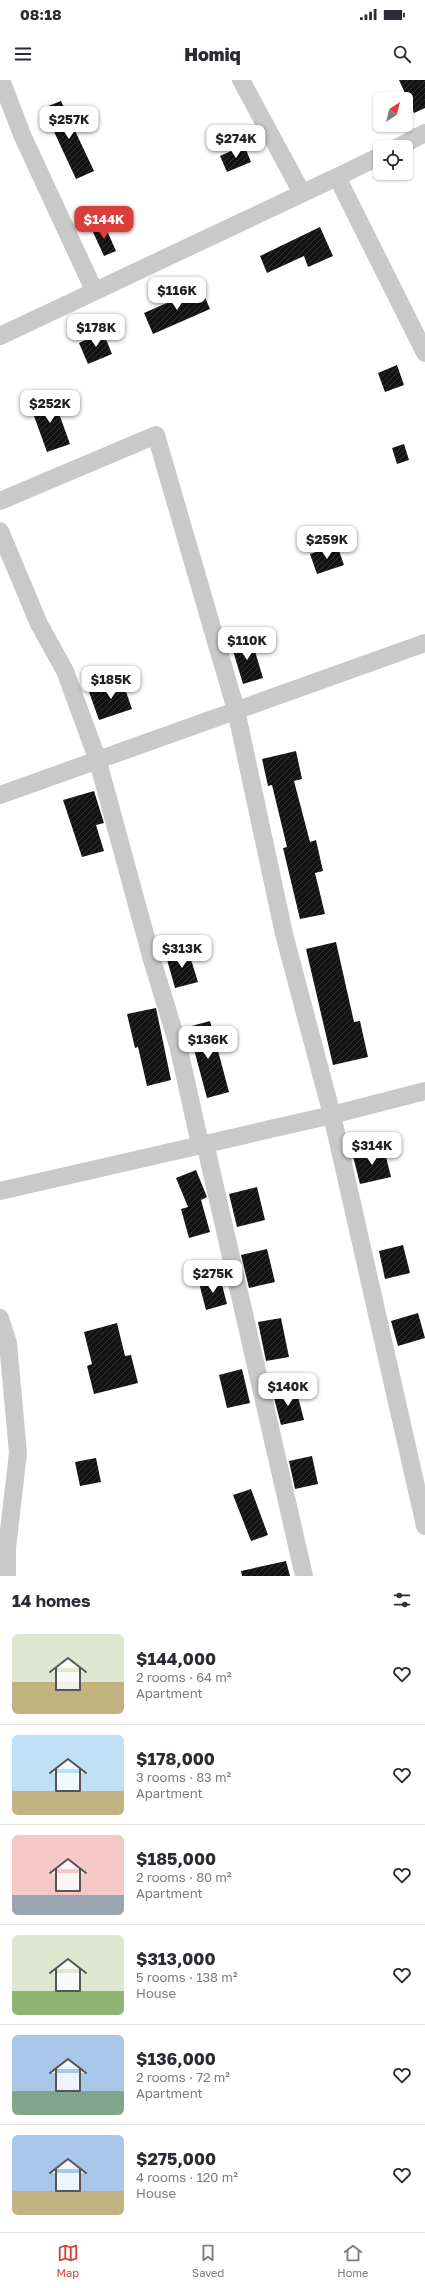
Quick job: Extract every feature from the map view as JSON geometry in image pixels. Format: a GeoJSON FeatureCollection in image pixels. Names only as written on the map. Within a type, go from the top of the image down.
{"type":"FeatureCollection","features":[{"type":"Feature","properties":{"kind":"street"},"geometry":{"type":"LineString","coordinates":[[1,80],[24,137],[94,290]]}},
{"type":"Feature","properties":{"kind":"street"},"geometry":{"type":"LineString","coordinates":[[241,80],[302,193]]}},
{"type":"Feature","properties":{"kind":"street"},"geometry":{"type":"LineString","coordinates":[[412,140],[425,133]]}},
{"type":"Feature","properties":{"kind":"street"},"geometry":{"type":"LineString","coordinates":[[0,336],[94,290],[373,159]]}},
{"type":"Feature","properties":{"kind":"street"},"geometry":{"type":"LineString","coordinates":[[337,177],[425,353]]}},
{"type":"Feature","properties":{"kind":"street"},"geometry":{"type":"LineString","coordinates":[[0,501],[156,435],[236,710],[284,934],[332,1115],[425,1526]]}},
{"type":"Feature","properties":{"kind":"street"},"geometry":{"type":"LineString","coordinates":[[0,531],[39,624],[65,671],[97,758],[152,960],[178,1045],[203,1144],[304,1576]]}},
{"type":"Feature","properties":{"kind":"street"},"geometry":{"type":"LineString","coordinates":[[0,795],[97,758],[425,643]]}},
{"type":"Feature","properties":{"kind":"street"},"geometry":{"type":"LineString","coordinates":[[0,1191],[332,1115],[425,1092]]}},
{"type":"Feature","properties":{"kind":"street"},"geometry":{"type":"LineString","coordinates":[[0,1318],[18,1453],[4,1549],[6,1576]]}},
{"type":"Feature","properties":{"kind":"building"},"geometry":{"type":"Polygon","coordinates":[[[399,80],[425,80],[425,108],[414,113],[413,92],[404,92],[399,80]]]}},
{"type":"Feature","properties":{"kind":"building"},"geometry":{"type":"Polygon","coordinates":[[[61,101],[94,171],[76,179],[43,108],[61,101]]]}},
{"type":"Feature","properties":{"kind":"building"},"geometry":{"type":"Polygon","coordinates":[[[244,145],[251,162],[227,172],[220,156],[244,145]]]}},
{"type":"Feature","properties":{"kind":"building"},"geometry":{"type":"Polygon","coordinates":[[[104,224],[116,251],[104,256],[92,230],[104,224]]]}},
{"type":"Feature","properties":{"kind":"building"},"geometry":{"type":"Polygon","coordinates":[[[320,227],[333,256],[308,267],[304,256],[267,273],[260,256],[320,227]]]}},
{"type":"Feature","properties":{"kind":"building"},"geometry":{"type":"Polygon","coordinates":[[[201,288],[210,309],[153,334],[144,313],[201,288]]]}},
{"type":"Feature","properties":{"kind":"building"},"geometry":{"type":"Polygon","coordinates":[[[103,332],[112,354],[88,364],[79,343],[103,332]]]}},
{"type":"Feature","properties":{"kind":"building"},"geometry":{"type":"Polygon","coordinates":[[[397,365],[404,385],[385,392],[378,373],[397,365]]]}},
{"type":"Feature","properties":{"kind":"building"},"geometry":{"type":"Polygon","coordinates":[[[53,397],[70,444],[47,452],[30,405],[53,397]]]}},
{"type":"Feature","properties":{"kind":"building"},"geometry":{"type":"Polygon","coordinates":[[[404,444],[409,460],[397,464],[392,448],[404,444]]]}},
{"type":"Feature","properties":{"kind":"building"},"geometry":{"type":"Polygon","coordinates":[[[337,545],[344,565],[317,574],[310,554],[337,545]]]}},
{"type":"Feature","properties":{"kind":"building"},"geometry":{"type":"Polygon","coordinates":[[[251,638],[263,678],[243,684],[231,644],[251,638]]]}},
{"type":"Feature","properties":{"kind":"building"},"geometry":{"type":"Polygon","coordinates":[[[122,680],[132,709],[99,720],[89,692],[122,680]]]}},
{"type":"Feature","properties":{"kind":"building"},"geometry":{"type":"Polygon","coordinates":[[[296,751],[302,779],[294,781],[310,842],[316,840],[323,871],[315,873],[325,914],[300,919],[283,848],[287,847],[272,785],[268,786],[262,759],[296,751]]]}},
{"type":"Feature","properties":{"kind":"building"},"geometry":{"type":"Polygon","coordinates":[[[94,791],[104,823],[96,825],[104,851],[82,857],[63,800],[94,791]]]}},
{"type":"Feature","properties":{"kind":"building"},"geometry":{"type":"Polygon","coordinates":[[[336,942],[354,1022],[360,1021],[368,1057],[333,1065],[306,949],[336,942]]]}},
{"type":"Feature","properties":{"kind":"building"},"geometry":{"type":"Polygon","coordinates":[[[188,950],[198,982],[175,988],[166,956],[188,950]]]}},
{"type":"Feature","properties":{"kind":"building"},"geometry":{"type":"Polygon","coordinates":[[[156,1008],[171,1080],[147,1086],[138,1047],[135,1048],[127,1014],[156,1008]]]}},
{"type":"Feature","properties":{"kind":"building"},"geometry":{"type":"Polygon","coordinates":[[[210,1021],[229,1092],[207,1098],[188,1027],[210,1021]]]}},
{"type":"Feature","properties":{"kind":"building"},"geometry":{"type":"Polygon","coordinates":[[[384,1149],[391,1177],[360,1184],[353,1156],[384,1149]]]}},
{"type":"Feature","properties":{"kind":"building"},"geometry":{"type":"Polygon","coordinates":[[[196,1170],[207,1197],[201,1200],[210,1232],[189,1238],[181,1209],[188,1207],[176,1178],[196,1170]]]}},
{"type":"Feature","properties":{"kind":"building"},"geometry":{"type":"Polygon","coordinates":[[[257,1187],[265,1220],[237,1227],[229,1194],[257,1187]]]}},
{"type":"Feature","properties":{"kind":"building"},"geometry":{"type":"Polygon","coordinates":[[[403,1245],[410,1273],[385,1279],[379,1251],[403,1245]]]}},
{"type":"Feature","properties":{"kind":"building"},"geometry":{"type":"Polygon","coordinates":[[[267,1249],[275,1282],[249,1288],[241,1255],[267,1249]]]}},
{"type":"Feature","properties":{"kind":"building"},"geometry":{"type":"Polygon","coordinates":[[[220,1277],[227,1304],[206,1310],[199,1283],[220,1277]]]}},
{"type":"Feature","properties":{"kind":"building"},"geometry":{"type":"Polygon","coordinates":[[[418,1313],[425,1338],[398,1346],[391,1321],[418,1313]]]}},
{"type":"Feature","properties":{"kind":"building"},"geometry":{"type":"Polygon","coordinates":[[[281,1318],[289,1357],[266,1361],[258,1322],[281,1318]]]}},
{"type":"Feature","properties":{"kind":"building"},"geometry":{"type":"Polygon","coordinates":[[[117,1323],[125,1356],[131,1355],[138,1383],[94,1394],[87,1366],[92,1364],[84,1332],[117,1323]]]}},
{"type":"Feature","properties":{"kind":"building"},"geometry":{"type":"Polygon","coordinates":[[[242,1369],[250,1403],[227,1408],[219,1375],[242,1369]]]}},
{"type":"Feature","properties":{"kind":"building"},"geometry":{"type":"Polygon","coordinates":[[[296,1389],[304,1420],[281,1425],[273,1394],[296,1389]]]}},
{"type":"Feature","properties":{"kind":"building"},"geometry":{"type":"Polygon","coordinates":[[[312,1456],[318,1484],[295,1489],[289,1461],[312,1456]]]}},
{"type":"Feature","properties":{"kind":"building"},"geometry":{"type":"Polygon","coordinates":[[[96,1458],[101,1482],[80,1486],[75,1462],[96,1458]]]}},
{"type":"Feature","properties":{"kind":"building"},"geometry":{"type":"Polygon","coordinates":[[[251,1489],[268,1535],[251,1541],[233,1495],[251,1489]]]}},
{"type":"Feature","properties":{"kind":"building"},"geometry":{"type":"Polygon","coordinates":[[[286,1561],[290,1576],[242,1576],[241,1571],[286,1561]]]}}]}
